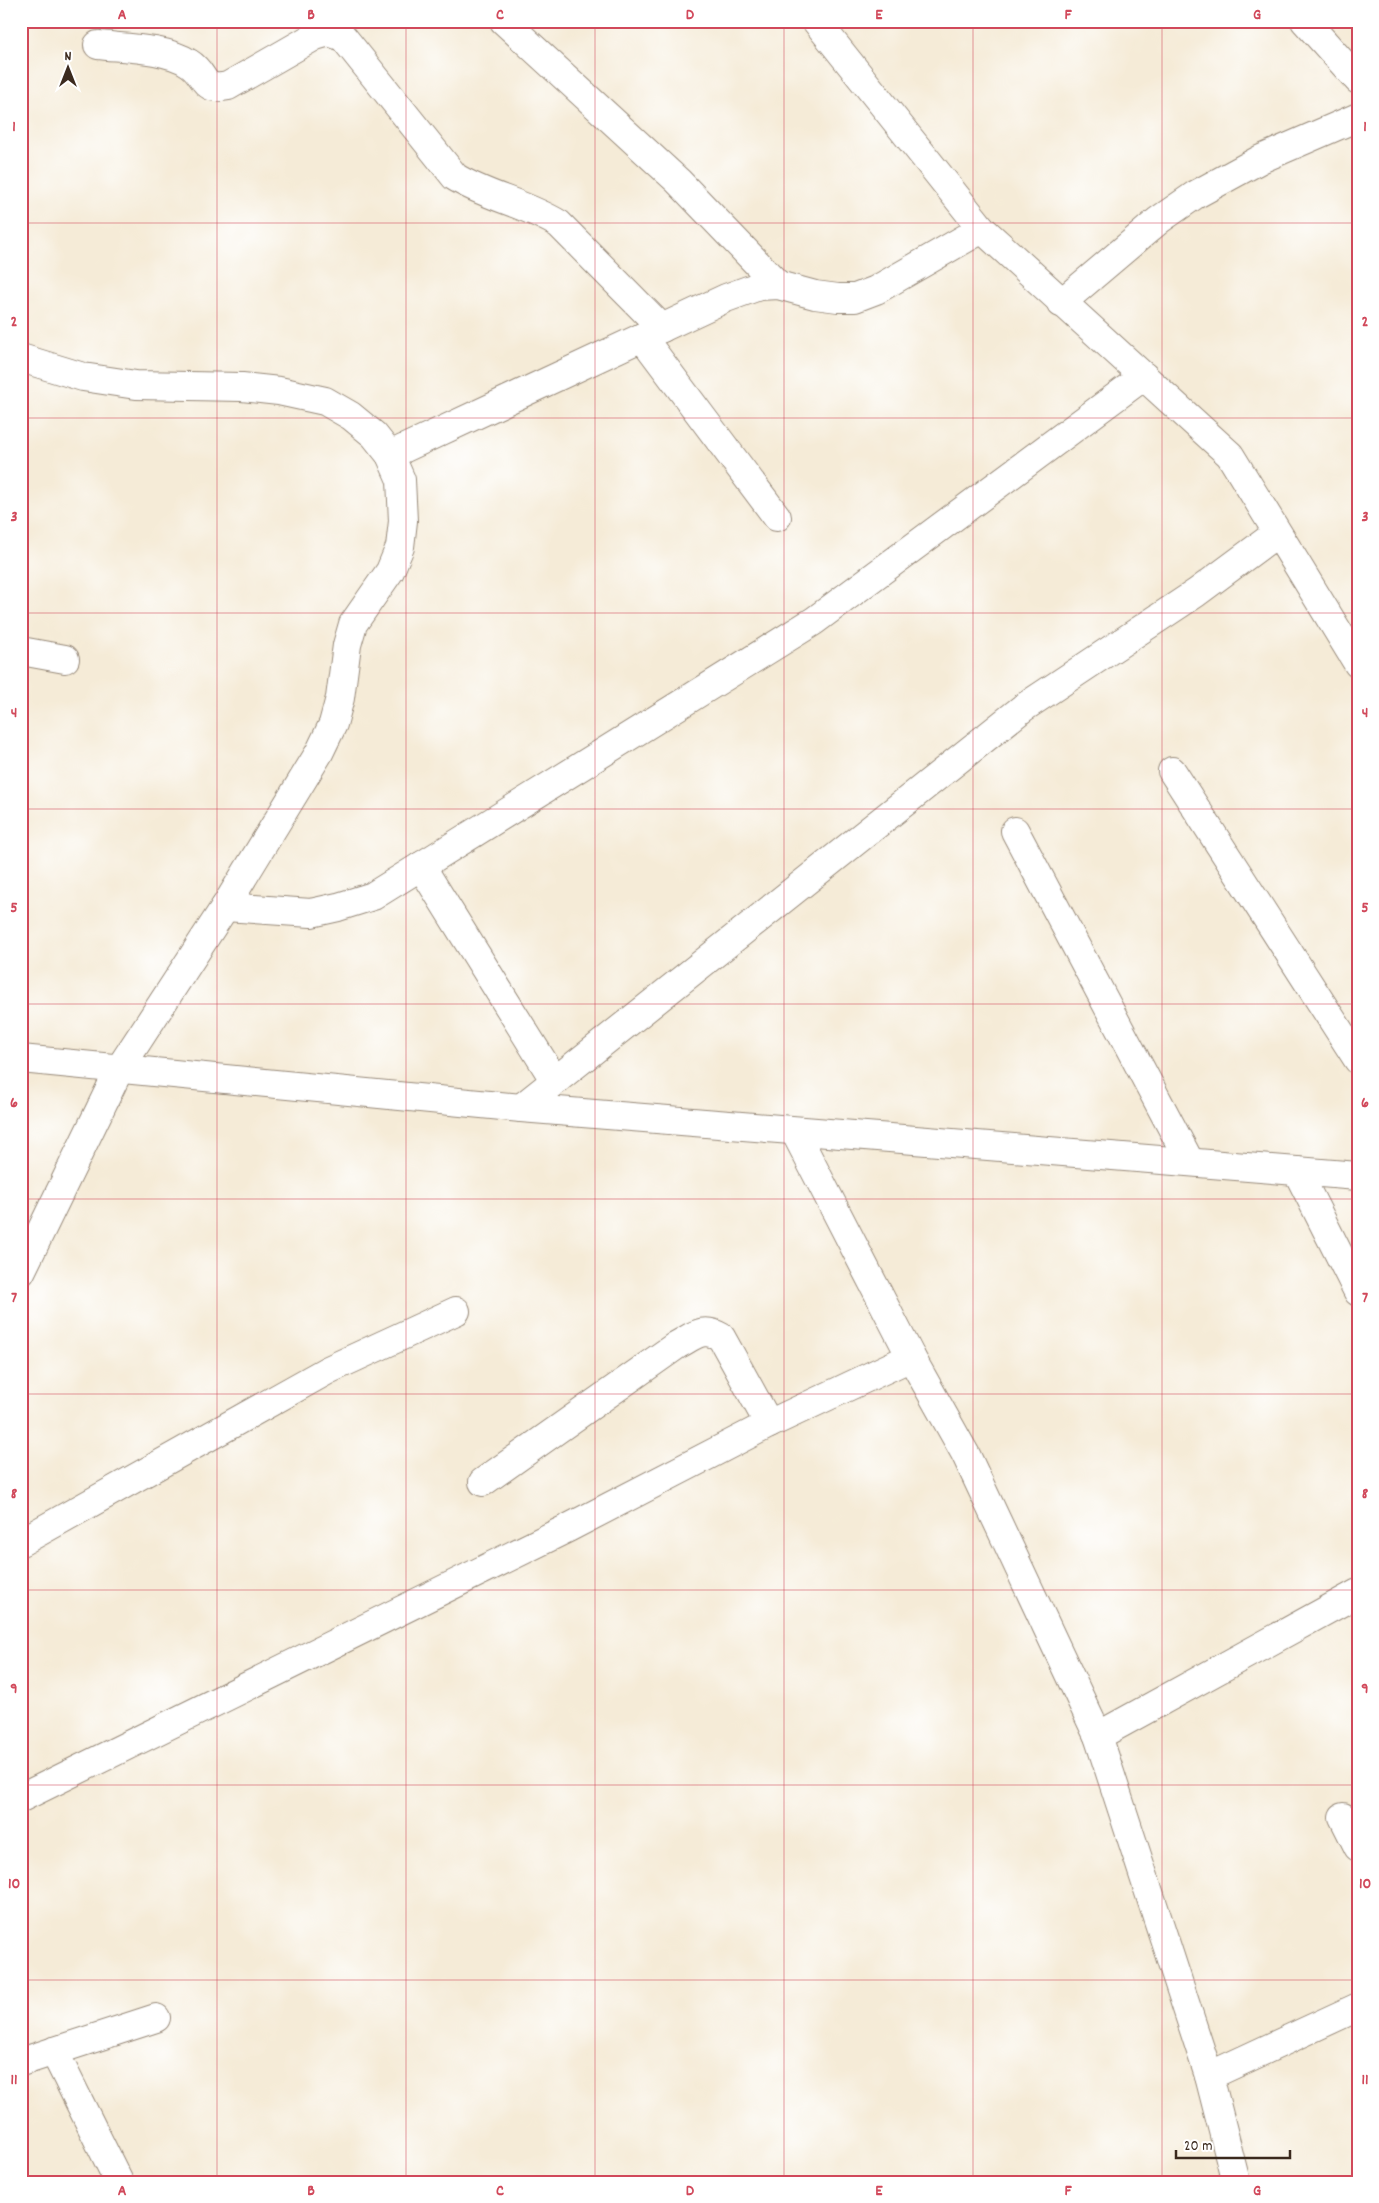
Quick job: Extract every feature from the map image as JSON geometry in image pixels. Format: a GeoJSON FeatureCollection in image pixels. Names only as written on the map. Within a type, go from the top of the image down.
{"type":"FeatureCollection","features":[{"type":"Feature","properties":{"kind":"street"},"geometry":{"type":"LineString","coordinates":[[504,21],[678,181],[778,285]]}},
{"type":"Feature","properties":{"kind":"street"},"geometry":{"type":"LineString","coordinates":[[816,21],[982,229],[1230,455],[1358,664]]}},
{"type":"Feature","properties":{"kind":"street"},"geometry":{"type":"LineString","coordinates":[[1305,21],[1358,80]]}},
{"type":"Feature","properties":{"kind":"street"},"geometry":{"type":"LineString","coordinates":[[98,45],[161,53],[178,58],[191,64],[206,84],[217,88],[228,86],[315,36],[329,32],[343,37],[455,177],[467,184],[531,208],[558,224],[652,332],[777,517]]}},
{"type":"Feature","properties":{"kind":"street"},"geometry":{"type":"LineString","coordinates":[[1061,303],[1159,220],[1195,195],[1261,159],[1358,117]]}},
{"type":"Feature","properties":{"kind":"street"},"geometry":{"type":"LineString","coordinates":[[390,455],[726,298],[758,286],[778,285],[815,295],[855,298],[876,290],[982,229]]}},
{"type":"Feature","properties":{"kind":"street"},"geometry":{"type":"LineString","coordinates":[[21,358],[83,377],[136,385],[242,387],[279,391],[325,401],[358,422],[374,435],[390,455],[401,480],[402,521],[400,547],[390,571],[353,624],[347,644],[338,706],[333,724],[319,753],[225,907],[120,1068],[21,1272]]}},
{"type":"Feature","properties":{"kind":"street"},"geometry":{"type":"LineString","coordinates":[[225,907],[311,913],[373,896],[814,621],[1144,376]]}},
{"type":"Feature","properties":{"kind":"street"},"geometry":{"type":"LineString","coordinates":[[521,1108],[1023,708],[1196,593],[1277,533]]}},
{"type":"Feature","properties":{"kind":"street"},"geometry":{"type":"LineString","coordinates":[[21,651],[65,659]]}},
{"type":"Feature","properties":{"kind":"street"},"geometry":{"type":"LineString","coordinates":[[1172,771],[1358,1060]]}},
{"type":"Feature","properties":{"kind":"street"},"geometry":{"type":"LineString","coordinates":[[1014,831],[1190,1162]]}},
{"type":"Feature","properties":{"kind":"street"},"geometry":{"type":"LineString","coordinates":[[421,866],[555,1081]]}},
{"type":"Feature","properties":{"kind":"street"},"geometry":{"type":"LineString","coordinates":[[21,1059],[521,1108],[795,1132],[1358,1176]]}},
{"type":"Feature","properties":{"kind":"street"},"geometry":{"type":"LineString","coordinates":[[795,1132],[911,1357],[966,1455],[1098,1736],[1209,2076],[1236,2182]]}},
{"type":"Feature","properties":{"kind":"street"},"geometry":{"type":"LineString","coordinates":[[1297,1171],[1358,1292]]}},
{"type":"Feature","properties":{"kind":"street"},"geometry":{"type":"LineString","coordinates":[[21,1542],[328,1370],[456,1311]]}},
{"type":"Feature","properties":{"kind":"street"},"geometry":{"type":"LineString","coordinates":[[483,1482],[669,1351],[698,1333],[711,1331],[722,1336],[769,1424]]}},
{"type":"Feature","properties":{"kind":"street"},"geometry":{"type":"LineString","coordinates":[[21,1798],[568,1528],[769,1424],[911,1357]]}},
{"type":"Feature","properties":{"kind":"street"},"geometry":{"type":"LineString","coordinates":[[1098,1736],[1358,1592]]}},
{"type":"Feature","properties":{"kind":"street"},"geometry":{"type":"LineString","coordinates":[[1343,1817],[1358,1847]]}},
{"type":"Feature","properties":{"kind":"street"},"geometry":{"type":"LineString","coordinates":[[1209,2076],[1358,2007]]}},
{"type":"Feature","properties":{"kind":"street"},"geometry":{"type":"LineString","coordinates":[[21,2062],[156,2018]]}},
{"type":"Feature","properties":{"kind":"street"},"geometry":{"type":"LineString","coordinates":[[54,2051],[119,2182]]}}]}
